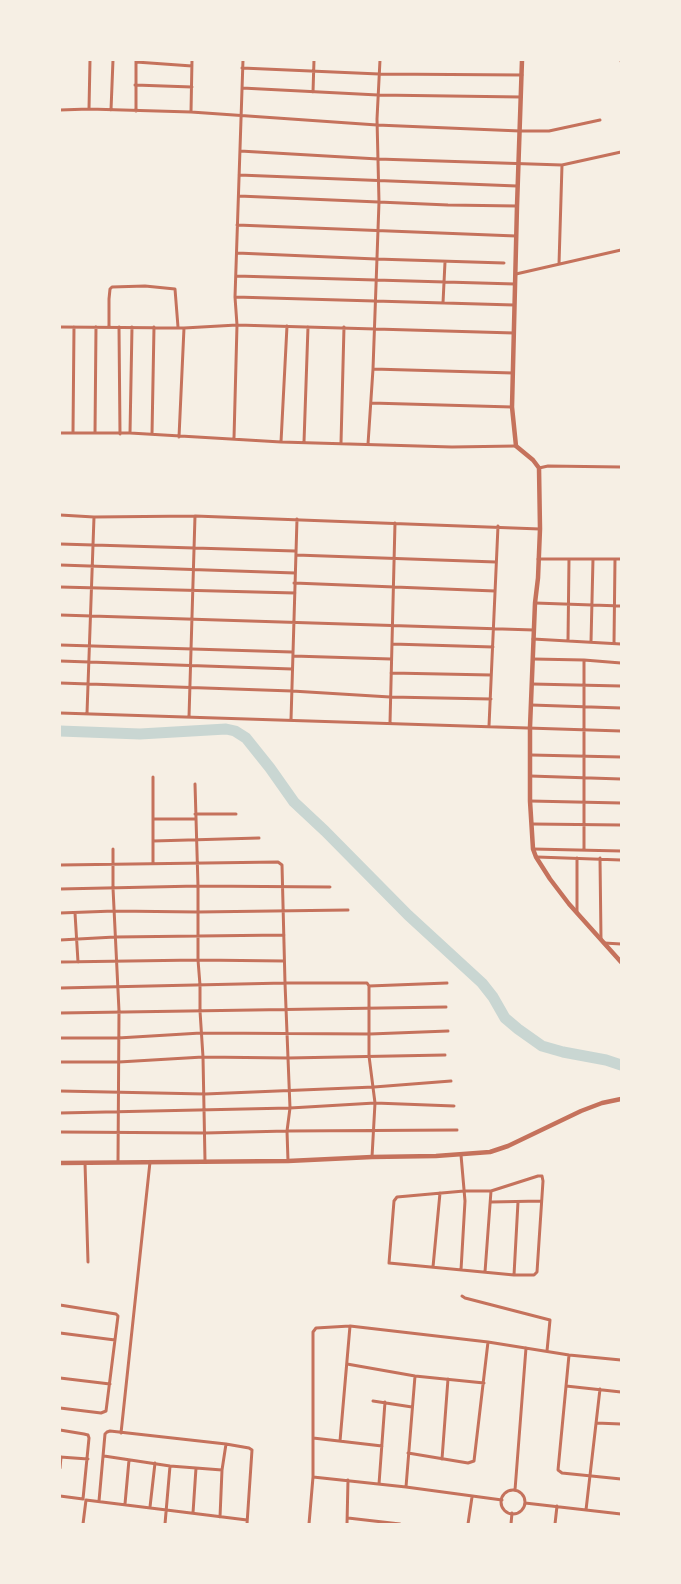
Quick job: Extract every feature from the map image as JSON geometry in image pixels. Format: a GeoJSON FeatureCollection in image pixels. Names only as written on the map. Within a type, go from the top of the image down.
{"type":"FeatureCollection","features":[{"type":"Feature","properties":{"kind":"street"},"geometry":{"type":"LineString","coordinates":[[89,109],[90,60]]}},
{"type":"Feature","properties":{"kind":"street"},"geometry":{"type":"LineString","coordinates":[[112,110],[114,60]]}},
{"type":"Feature","properties":{"kind":"street"},"geometry":{"type":"LineString","coordinates":[[191,112],[192,60]]}},
{"type":"Feature","properties":{"kind":"street"},"geometry":{"type":"LineString","coordinates":[[234,438],[237,325],[235,297],[243,60]]}},
{"type":"Feature","properties":{"kind":"street"},"geometry":{"type":"LineString","coordinates":[[314,60],[314,92]]}},
{"type":"Feature","properties":{"kind":"street"},"geometry":{"type":"LineString","coordinates":[[368,444],[373,369],[379,202],[377,125],[380,60]]}},
{"type":"Feature","properties":{"kind":"street"},"geometry":{"type":"LineString","coordinates":[[516,446],[512,407],[522,60]]}},
{"type":"Feature","properties":{"kind":"street"},"geometry":{"type":"LineString","coordinates":[[136,111],[136,61],[192,66]]}},
{"type":"Feature","properties":{"kind":"street"},"geometry":{"type":"LineString","coordinates":[[242,68],[379,74],[522,75]]}},
{"type":"Feature","properties":{"kind":"street"},"geometry":{"type":"LineString","coordinates":[[135,85],[192,87]]}},
{"type":"Feature","properties":{"kind":"street"},"geometry":{"type":"LineString","coordinates":[[242,88],[378,95],[521,97]]}},
{"type":"Feature","properties":{"kind":"street"},"geometry":{"type":"LineString","coordinates":[[60,110],[89,109],[241,114],[377,125],[520,131],[549,131],[600,120]]}},
{"type":"Feature","properties":{"kind":"street"},"geometry":{"type":"LineString","coordinates":[[240,151],[378,159],[562,165],[621,152]]}},
{"type":"Feature","properties":{"kind":"street"},"geometry":{"type":"LineString","coordinates":[[559,264],[562,165]]}},
{"type":"Feature","properties":{"kind":"street"},"geometry":{"type":"LineString","coordinates":[[239,175],[518,186]]}},
{"type":"Feature","properties":{"kind":"street"},"geometry":{"type":"LineString","coordinates":[[238,196],[517,206]]}},
{"type":"Feature","properties":{"kind":"street"},"geometry":{"type":"LineString","coordinates":[[238,225],[516,236]]}},
{"type":"Feature","properties":{"kind":"street"},"geometry":{"type":"LineString","coordinates":[[516,274],[621,250]]}},
{"type":"Feature","properties":{"kind":"street"},"geometry":{"type":"LineString","coordinates":[[237,253],[376,260],[504,263]]}},
{"type":"Feature","properties":{"kind":"street"},"geometry":{"type":"LineString","coordinates":[[443,303],[445,261]]}},
{"type":"Feature","properties":{"kind":"street"},"geometry":{"type":"LineString","coordinates":[[236,276],[515,284]]}},
{"type":"Feature","properties":{"kind":"street"},"geometry":{"type":"LineString","coordinates":[[109,327],[110,289],[112,287],[146,286],[175,289],[178,327]]}},
{"type":"Feature","properties":{"kind":"street"},"geometry":{"type":"LineString","coordinates":[[235,297],[514,305]]}},
{"type":"Feature","properties":{"kind":"street"},"geometry":{"type":"LineString","coordinates":[[60,327],[184,328],[237,325],[514,333]]}},
{"type":"Feature","properties":{"kind":"street"},"geometry":{"type":"LineString","coordinates":[[282,442],[287,326]]}},
{"type":"Feature","properties":{"kind":"street"},"geometry":{"type":"LineString","coordinates":[[73,432],[74,327]]}},
{"type":"Feature","properties":{"kind":"street"},"geometry":{"type":"LineString","coordinates":[[96,327],[96,433]]}},
{"type":"Feature","properties":{"kind":"street"},"geometry":{"type":"LineString","coordinates":[[119,327],[120,434]]}},
{"type":"Feature","properties":{"kind":"street"},"geometry":{"type":"LineString","coordinates":[[130,433],[132,327]]}},
{"type":"Feature","properties":{"kind":"street"},"geometry":{"type":"LineString","coordinates":[[152,434],[154,327]]}},
{"type":"Feature","properties":{"kind":"street"},"geometry":{"type":"LineString","coordinates":[[304,442],[308,327]]}},
{"type":"Feature","properties":{"kind":"street"},"geometry":{"type":"LineString","coordinates":[[340,443],[344,327]]}},
{"type":"Feature","properties":{"kind":"street"},"geometry":{"type":"LineString","coordinates":[[179,437],[184,328]]}},
{"type":"Feature","properties":{"kind":"street"},"geometry":{"type":"LineString","coordinates":[[373,369],[513,373]]}},
{"type":"Feature","properties":{"kind":"street"},"geometry":{"type":"LineString","coordinates":[[371,403],[512,407]]}},
{"type":"Feature","properties":{"kind":"street"},"geometry":{"type":"LineString","coordinates":[[60,433],[130,433],[282,442],[452,447],[516,446],[529,456],[539,468],[540,528],[530,727],[530,801],[534,849],[536,857],[550,879],[577,914],[621,962]]}},
{"type":"Feature","properties":{"kind":"street"},"geometry":{"type":"LineString","coordinates":[[539,468],[548,466],[621,467]]}},
{"type":"Feature","properties":{"kind":"street"},"geometry":{"type":"LineString","coordinates":[[60,515],[94,517],[196,516],[540,528]]}},
{"type":"Feature","properties":{"kind":"street"},"geometry":{"type":"LineString","coordinates":[[189,717],[196,516]]}},
{"type":"Feature","properties":{"kind":"street"},"geometry":{"type":"LineString","coordinates":[[87,713],[94,517]]}},
{"type":"Feature","properties":{"kind":"street"},"geometry":{"type":"LineString","coordinates":[[291,720],[297,520]]}},
{"type":"Feature","properties":{"kind":"street"},"geometry":{"type":"LineString","coordinates":[[390,723],[395,523]]}},
{"type":"Feature","properties":{"kind":"street"},"geometry":{"type":"LineString","coordinates":[[490,726],[498,526]]}},
{"type":"Feature","properties":{"kind":"street"},"geometry":{"type":"LineString","coordinates":[[60,544],[194,548],[496,562]]}},
{"type":"Feature","properties":{"kind":"street"},"geometry":{"type":"LineString","coordinates":[[538,559],[621,559]]}},
{"type":"Feature","properties":{"kind":"street"},"geometry":{"type":"LineString","coordinates":[[568,641],[570,559]]}},
{"type":"Feature","properties":{"kind":"street"},"geometry":{"type":"LineString","coordinates":[[591,642],[593,559]]}},
{"type":"Feature","properties":{"kind":"street"},"geometry":{"type":"LineString","coordinates":[[614,643],[615,559]]}},
{"type":"Feature","properties":{"kind":"street"},"geometry":{"type":"LineString","coordinates":[[60,566],[295,573]]}},
{"type":"Feature","properties":{"kind":"street"},"geometry":{"type":"LineString","coordinates":[[294,583],[495,591]]}},
{"type":"Feature","properties":{"kind":"street"},"geometry":{"type":"LineString","coordinates":[[60,587],[295,593]]}},
{"type":"Feature","properties":{"kind":"street"},"geometry":{"type":"LineString","coordinates":[[535,603],[621,606]]}},
{"type":"Feature","properties":{"kind":"street"},"geometry":{"type":"LineString","coordinates":[[60,615],[534,630]]}},
{"type":"Feature","properties":{"kind":"street"},"geometry":{"type":"LineString","coordinates":[[534,639],[621,644]]}},
{"type":"Feature","properties":{"kind":"street"},"geometry":{"type":"LineString","coordinates":[[392,644],[492,647]]}},
{"type":"Feature","properties":{"kind":"street"},"geometry":{"type":"LineString","coordinates":[[60,645],[191,649],[391,659]]}},
{"type":"Feature","properties":{"kind":"street"},"geometry":{"type":"LineString","coordinates":[[533,659],[621,663]]}},
{"type":"Feature","properties":{"kind":"street"},"geometry":{"type":"LineString","coordinates":[[584,660],[584,850]]}},
{"type":"Feature","properties":{"kind":"street"},"geometry":{"type":"LineString","coordinates":[[60,661],[292,669]]}},
{"type":"Feature","properties":{"kind":"street"},"geometry":{"type":"LineString","coordinates":[[391,673],[491,676]]}},
{"type":"Feature","properties":{"kind":"street"},"geometry":{"type":"LineString","coordinates":[[60,683],[292,691],[390,697],[490,699]]}},
{"type":"Feature","properties":{"kind":"street"},"geometry":{"type":"LineString","coordinates":[[532,684],[621,686]]}},
{"type":"Feature","properties":{"kind":"street"},"geometry":{"type":"LineString","coordinates":[[531,705],[621,708]]}},
{"type":"Feature","properties":{"kind":"street"},"geometry":{"type":"LineString","coordinates":[[60,712],[621,730]]}},
{"type":"Feature","properties":{"kind":"street"},"geometry":{"type":"LineString","coordinates":[[531,755],[621,758]]}},
{"type":"Feature","properties":{"kind":"street"},"geometry":{"type":"LineString","coordinates":[[530,776],[621,779]]}},
{"type":"Feature","properties":{"kind":"street"},"geometry":{"type":"LineString","coordinates":[[153,777],[153,863]]}},
{"type":"Feature","properties":{"kind":"street"},"geometry":{"type":"LineString","coordinates":[[195,784],[198,960],[205,1094],[205,1161]]}},
{"type":"Feature","properties":{"kind":"street"},"geometry":{"type":"LineString","coordinates":[[530,801],[621,803]]}},
{"type":"Feature","properties":{"kind":"street"},"geometry":{"type":"LineString","coordinates":[[195,814],[236,814]]}},
{"type":"Feature","properties":{"kind":"street"},"geometry":{"type":"LineString","coordinates":[[153,820],[195,819]]}},
{"type":"Feature","properties":{"kind":"street"},"geometry":{"type":"LineString","coordinates":[[532,824],[621,825]]}},
{"type":"Feature","properties":{"kind":"street"},"geometry":{"type":"LineString","coordinates":[[153,840],[259,838]]}},
{"type":"Feature","properties":{"kind":"street"},"geometry":{"type":"LineString","coordinates":[[113,849],[114,937],[119,1012],[118,1162]]}},
{"type":"Feature","properties":{"kind":"street"},"geometry":{"type":"LineString","coordinates":[[534,849],[621,851]]}},
{"type":"Feature","properties":{"kind":"street"},"geometry":{"type":"LineString","coordinates":[[536,857],[621,860]]}},
{"type":"Feature","properties":{"kind":"street"},"geometry":{"type":"LineString","coordinates":[[577,858],[577,914]]}},
{"type":"Feature","properties":{"kind":"street"},"geometry":{"type":"LineString","coordinates":[[600,858],[602,941]]}},
{"type":"Feature","properties":{"kind":"street"},"geometry":{"type":"LineString","coordinates":[[60,865],[196,862],[278,862],[282,865],[290,1091],[287,1131],[288,1161]]}},
{"type":"Feature","properties":{"kind":"street"},"geometry":{"type":"LineString","coordinates":[[60,888],[330,887]]}},
{"type":"Feature","properties":{"kind":"street"},"geometry":{"type":"LineString","coordinates":[[60,914],[114,911],[348,910]]}},
{"type":"Feature","properties":{"kind":"street"},"geometry":{"type":"LineString","coordinates":[[76,913],[78,962]]}},
{"type":"Feature","properties":{"kind":"street"},"geometry":{"type":"LineString","coordinates":[[60,940],[114,937],[284,935]]}},
{"type":"Feature","properties":{"kind":"street"},"geometry":{"type":"LineString","coordinates":[[602,941],[621,944]]}},
{"type":"Feature","properties":{"kind":"street"},"geometry":{"type":"LineString","coordinates":[[60,962],[284,961]]}},
{"type":"Feature","properties":{"kind":"street"},"geometry":{"type":"LineString","coordinates":[[60,988],[285,983],[367,983],[369,986],[447,982]]}},
{"type":"Feature","properties":{"kind":"street"},"geometry":{"type":"LineString","coordinates":[[369,986],[369,1056],[375,1103],[372,1157]]}},
{"type":"Feature","properties":{"kind":"street"},"geometry":{"type":"LineString","coordinates":[[60,1013],[446,1007]]}},
{"type":"Feature","properties":{"kind":"street"},"geometry":{"type":"LineString","coordinates":[[60,1038],[118,1038],[201,1033],[370,1034],[448,1031]]}},
{"type":"Feature","properties":{"kind":"street"},"geometry":{"type":"LineString","coordinates":[[60,1062],[119,1062],[203,1057],[288,1058],[445,1055]]}},
{"type":"Feature","properties":{"kind":"street"},"geometry":{"type":"LineString","coordinates":[[60,1091],[205,1094],[374,1087],[452,1081]]}},
{"type":"Feature","properties":{"kind":"street"},"geometry":{"type":"LineString","coordinates":[[60,1163],[288,1161],[461,1155],[490,1152],[508,1146],[581,1111],[614,1100],[621,1100]]}},
{"type":"Feature","properties":{"kind":"street"},"geometry":{"type":"LineString","coordinates":[[60,1113],[205,1111],[375,1103],[454,1106]]}},
{"type":"Feature","properties":{"kind":"street"},"geometry":{"type":"LineString","coordinates":[[60,1132],[205,1133],[457,1130]]}},
{"type":"Feature","properties":{"kind":"street"},"geometry":{"type":"LineString","coordinates":[[461,1155],[464,1191],[461,1270]]}},
{"type":"Feature","properties":{"kind":"street"},"geometry":{"type":"LineString","coordinates":[[122,1432],[150,1162]]}},
{"type":"Feature","properties":{"kind":"street"},"geometry":{"type":"LineString","coordinates":[[86,1163],[88,1262]]}},
{"type":"Feature","properties":{"kind":"street"},"geometry":{"type":"LineString","coordinates":[[540,1176],[542,1178],[537,1272],[531,1276],[390,1264],[388,1261],[395,1198],[464,1191],[491,1191],[540,1176]]}},
{"type":"Feature","properties":{"kind":"street"},"geometry":{"type":"LineString","coordinates":[[485,1272],[491,1191]]}},
{"type":"Feature","properties":{"kind":"street"},"geometry":{"type":"LineString","coordinates":[[434,1267],[440,1193]]}},
{"type":"Feature","properties":{"kind":"street"},"geometry":{"type":"LineString","coordinates":[[491,1202],[541,1201]]}},
{"type":"Feature","properties":{"kind":"street"},"geometry":{"type":"LineString","coordinates":[[514,1275],[518,1202]]}},
{"type":"Feature","properties":{"kind":"street"},"geometry":{"type":"LineString","coordinates":[[462,1296],[550,1320],[546,1351]]}},
{"type":"Feature","properties":{"kind":"street"},"geometry":{"type":"LineString","coordinates":[[60,1305],[117,1314],[118,1316],[106,1410],[104,1412],[60,1408]]}},
{"type":"Feature","properties":{"kind":"street"},"geometry":{"type":"LineString","coordinates":[[309,1524],[313,1477],[313,1332],[318,1326],[350,1326],[488,1342],[569,1355],[621,1360]]}},
{"type":"Feature","properties":{"kind":"street"},"geometry":{"type":"LineString","coordinates":[[340,1442],[350,1326]]}},
{"type":"Feature","properties":{"kind":"street"},"geometry":{"type":"LineString","coordinates":[[60,1333],[115,1340]]}},
{"type":"Feature","properties":{"kind":"street"},"geometry":{"type":"LineString","coordinates":[[408,1454],[468,1463],[474,1461],[488,1342]]}},
{"type":"Feature","properties":{"kind":"street"},"geometry":{"type":"LineString","coordinates":[[515,1490],[526,1348]]}},
{"type":"Feature","properties":{"kind":"street"},"geometry":{"type":"LineString","coordinates":[[569,1355],[558,1470],[562,1473],[621,1479]]}},
{"type":"Feature","properties":{"kind":"street"},"geometry":{"type":"LineString","coordinates":[[348,1364],[415,1376],[484,1383]]}},
{"type":"Feature","properties":{"kind":"street"},"geometry":{"type":"LineString","coordinates":[[406,1487],[415,1376]]}},
{"type":"Feature","properties":{"kind":"street"},"geometry":{"type":"LineString","coordinates":[[60,1378],[110,1384]]}},
{"type":"Feature","properties":{"kind":"street"},"geometry":{"type":"LineString","coordinates":[[442,1459],[448,1379]]}},
{"type":"Feature","properties":{"kind":"street"},"geometry":{"type":"LineString","coordinates":[[566,1386],[621,1392]]}},
{"type":"Feature","properties":{"kind":"street"},"geometry":{"type":"LineString","coordinates":[[586,1510],[600,1390]]}},
{"type":"Feature","properties":{"kind":"street"},"geometry":{"type":"LineString","coordinates":[[373,1401],[412,1406]]}},
{"type":"Feature","properties":{"kind":"street"},"geometry":{"type":"LineString","coordinates":[[379,1484],[385,1402]]}},
{"type":"Feature","properties":{"kind":"street"},"geometry":{"type":"LineString","coordinates":[[596,1423],[621,1424]]}},
{"type":"Feature","properties":{"kind":"street"},"geometry":{"type":"LineString","coordinates":[[60,1430],[88,1435],[89,1438],[83,1500],[60,1496]]}},
{"type":"Feature","properties":{"kind":"street"},"geometry":{"type":"LineString","coordinates":[[83,1524],[86,1500],[150,1507],[247,1522],[252,1450],[226,1444],[110,1431],[105,1433],[100,1501]]}},
{"type":"Feature","properties":{"kind":"street"},"geometry":{"type":"LineString","coordinates":[[313,1438],[382,1446]]}},
{"type":"Feature","properties":{"kind":"street"},"geometry":{"type":"LineString","coordinates":[[220,1517],[222,1470],[226,1444]]}},
{"type":"Feature","properties":{"kind":"street"},"geometry":{"type":"LineString","coordinates":[[104,1456],[170,1466],[222,1470]]}},
{"type":"Feature","properties":{"kind":"street"},"geometry":{"type":"LineString","coordinates":[[60,1468],[60,1457],[88,1459]]}},
{"type":"Feature","properties":{"kind":"street"},"geometry":{"type":"LineString","coordinates":[[125,1504],[129,1460]]}},
{"type":"Feature","properties":{"kind":"street"},"geometry":{"type":"LineString","coordinates":[[150,1507],[155,1463]]}},
{"type":"Feature","properties":{"kind":"street"},"geometry":{"type":"LineString","coordinates":[[165,1524],[170,1466]]}},
{"type":"Feature","properties":{"kind":"street"},"geometry":{"type":"LineString","coordinates":[[193,1513],[196,1468]]}},
{"type":"Feature","properties":{"kind":"street"},"geometry":{"type":"LineString","coordinates":[[313,1477],[502,1500]]}},
{"type":"Feature","properties":{"kind":"street"},"geometry":{"type":"LineString","coordinates":[[347,1524],[348,1480]]}},
{"type":"Feature","properties":{"kind":"street"},"geometry":{"type":"LineString","coordinates":[[515,1490],[523,1495],[525,1503],[520,1512],[512,1513],[503,1508],[502,1500],[507,1492],[515,1490]]}},
{"type":"Feature","properties":{"kind":"street"},"geometry":{"type":"LineString","coordinates":[[468,1524],[472,1497]]}},
{"type":"Feature","properties":{"kind":"street"},"geometry":{"type":"LineString","coordinates":[[525,1503],[621,1514]]}},
{"type":"Feature","properties":{"kind":"street"},"geometry":{"type":"LineString","coordinates":[[555,1524],[557,1506]]}},
{"type":"Feature","properties":{"kind":"street"},"geometry":{"type":"LineString","coordinates":[[511,1524],[512,1513]]}},
{"type":"Feature","properties":{"kind":"street"},"geometry":{"type":"LineString","coordinates":[[348,1518],[400,1524]]}},
{"type":"Feature","properties":{"kind":"waterway"},"geometry":{"type":"LineString","coordinates":[[60,731],[140,734],[226,729],[235,731],[246,738],[294,802],[408,915],[482,983],[493,997],[505,1018],[542,1046],[621,1065]]}}]}
